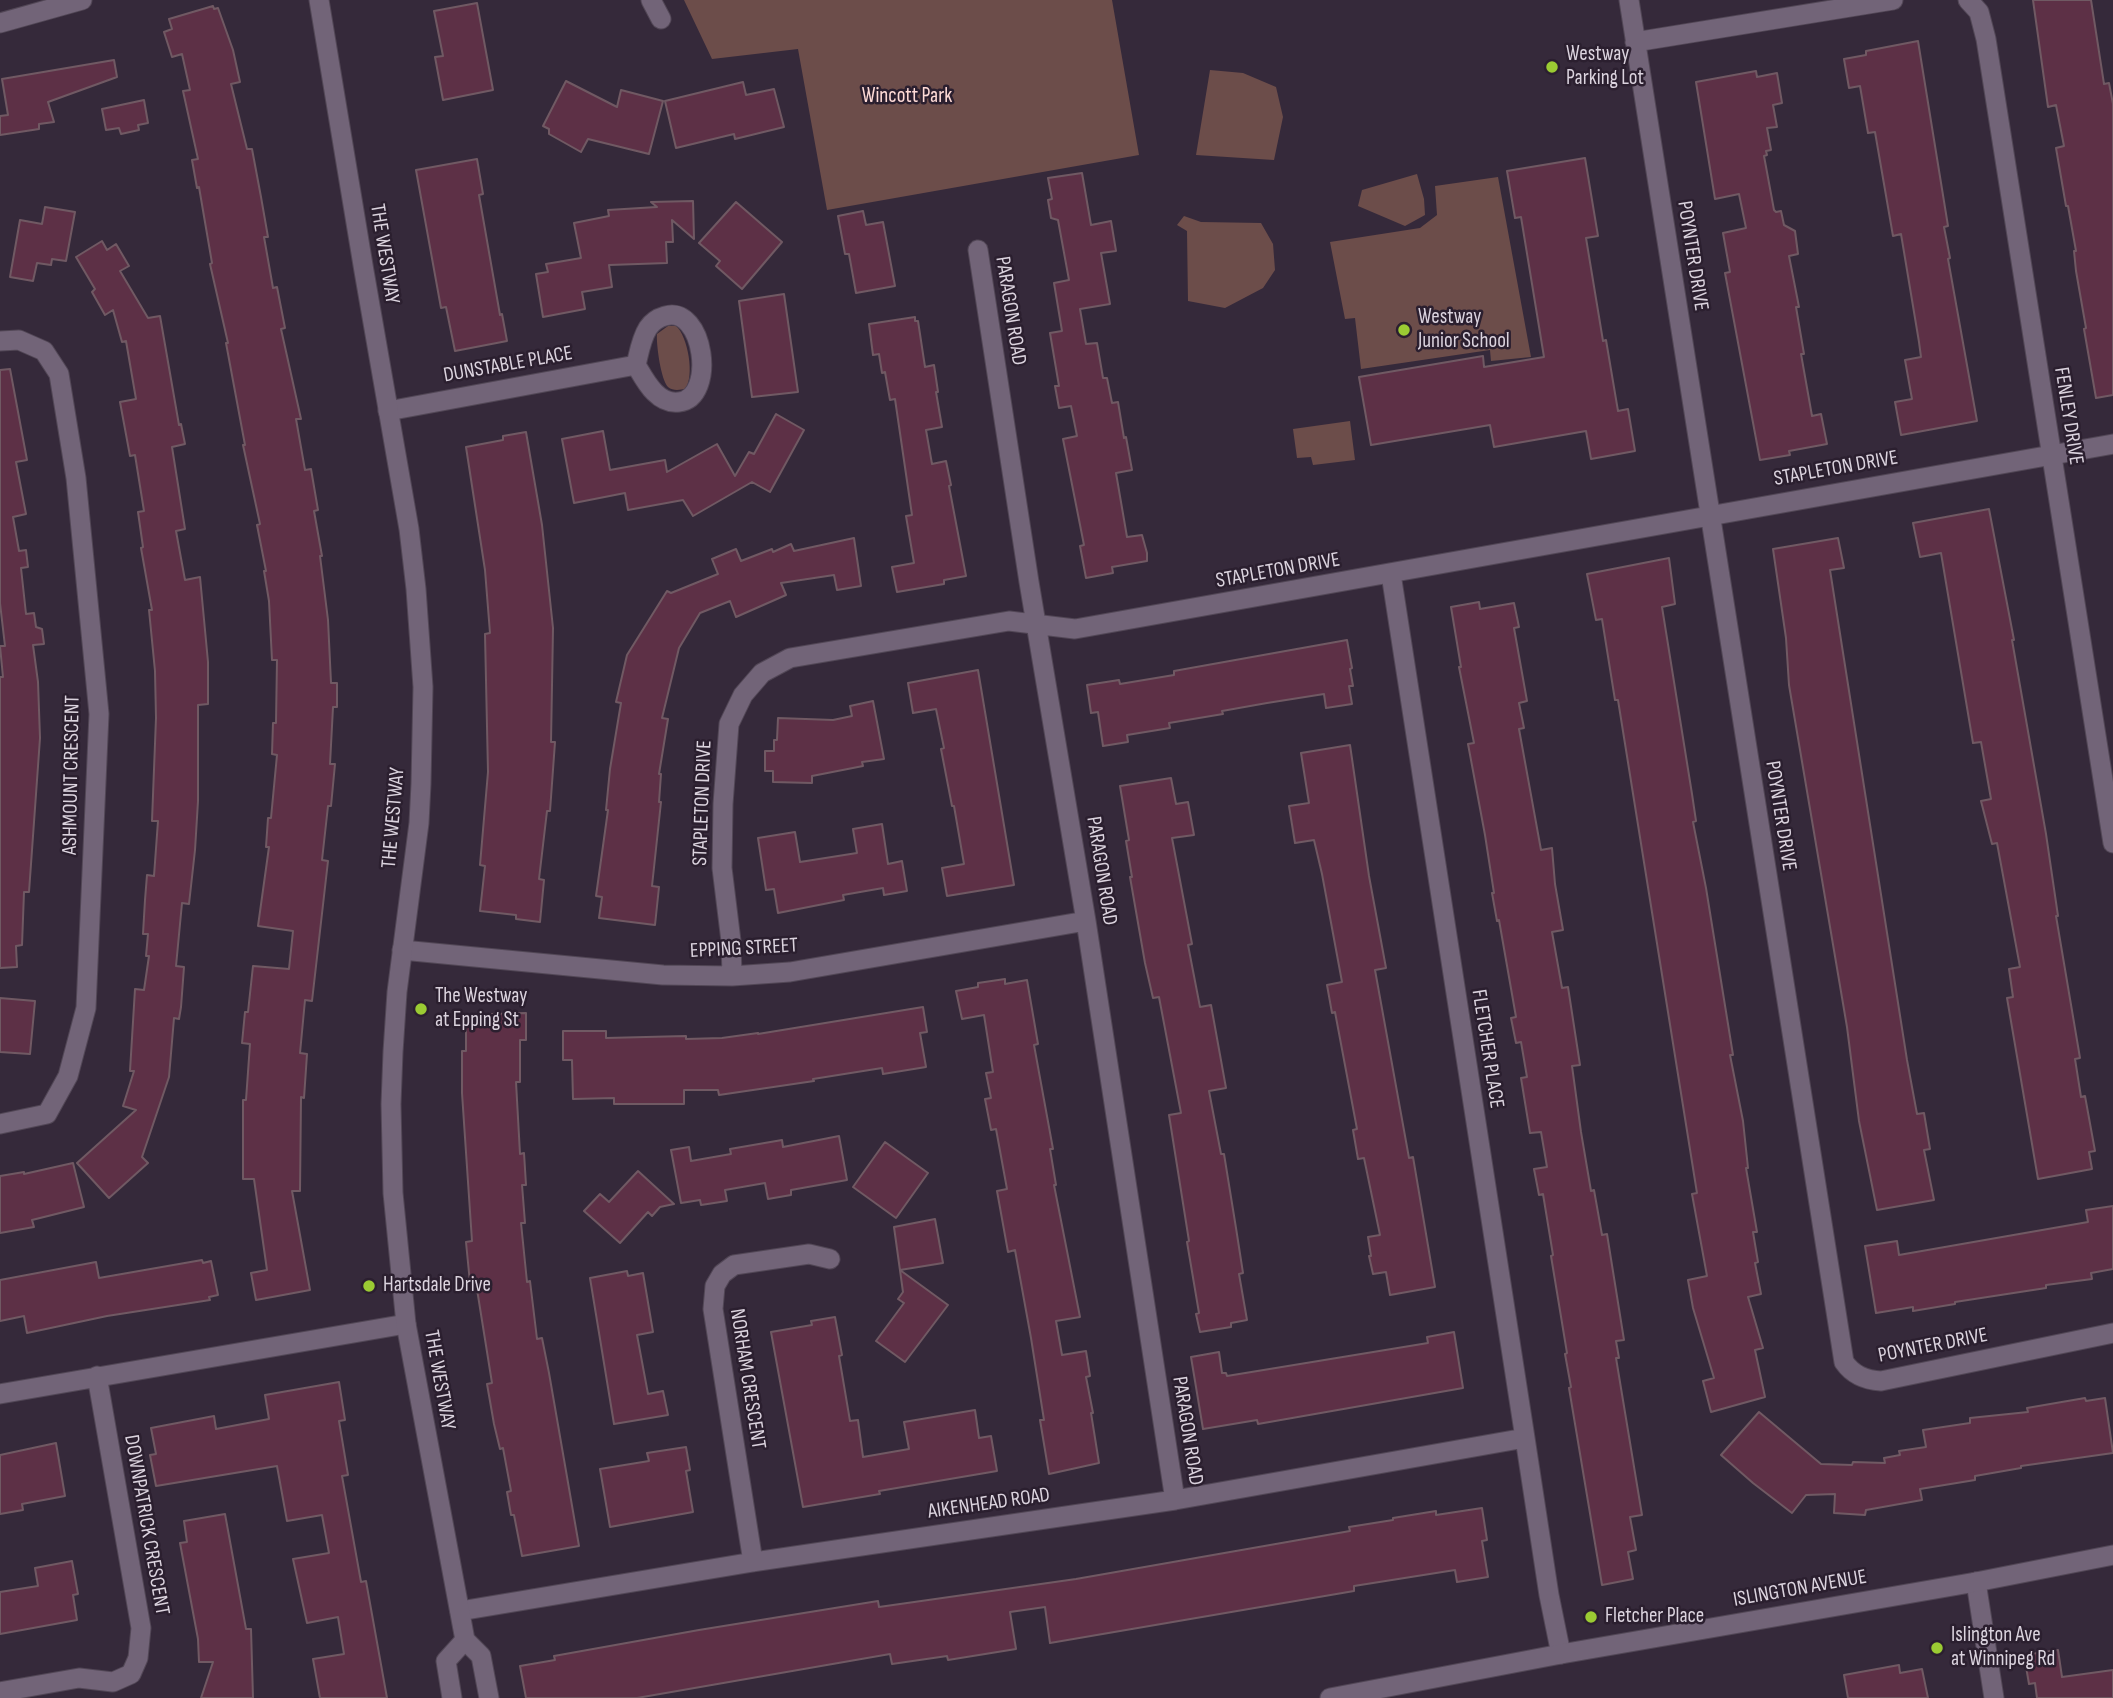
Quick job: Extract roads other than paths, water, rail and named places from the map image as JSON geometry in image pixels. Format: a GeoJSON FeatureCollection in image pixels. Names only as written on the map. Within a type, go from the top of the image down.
{"type":"FeatureCollection","features":[{"type":"Feature","properties":{"kind":"street"},"geometry":{"type":"LineString","coordinates":[[0,23],[82,0]]}},
{"type":"Feature","properties":{"kind":"street","name":"THE WESTWAY"},"geometry":{"type":"LineString","coordinates":[[320,0],[414,559],[423,687],[419,823],[394,1025],[391,1104],[394,1205],[406,1324],[465,1640],[481,1656],[489,1698]]}},
{"type":"Feature","properties":{"kind":"street"},"geometry":{"type":"LineString","coordinates":[[651,0],[661,19]]}},
{"type":"Feature","properties":{"kind":"street","name":"POYNTER DRIVE"},"geometry":{"type":"LineString","coordinates":[[1629,0],[1844,1362],[1862,1378],[1886,1380],[2113,1333]]}},
{"type":"Feature","properties":{"kind":"street"},"geometry":{"type":"LineString","coordinates":[[1635,42],[1893,0]]}},
{"type":"Feature","properties":{"kind":"street","name":"FENLEY DRIVE"},"geometry":{"type":"LineString","coordinates":[[1968,0],[1979,12],[1986,38],[2113,843]]}},
{"type":"Feature","properties":{"kind":"street","name":"PARAGON ROAD"},"geometry":{"type":"LineString","coordinates":[[978,250],[1086,921],[1175,1500]]}},
{"type":"Feature","properties":{"kind":"street","name":"ASHMOUNT CRESCENT"},"geometry":{"type":"LineString","coordinates":[[0,341],[19,340],[44,351],[59,374],[76,478],[99,713],[86,1008],[68,1076],[47,1114],[0,1124]]}},
{"type":"Feature","properties":{"kind":"street","name":"DUNSTABLE PLACE"},"geometry":{"type":"LineString","coordinates":[[388,411],[636,365]]}},
{"type":"Feature","properties":{"kind":"street","name":"STAPLETON DRIVE"},"geometry":{"type":"LineString","coordinates":[[732,976],[732,941],[722,868],[723,804],[729,724],[743,695],[762,673],[790,658],[1010,621],[1075,629],[2113,444]]}},
{"type":"Feature","properties":{"kind":"street","name":"FLETCHER PLACE"},"geometry":{"type":"LineString","coordinates":[[1391,574],[1549,1595],[1561,1654]]}},
{"type":"Feature","properties":{"kind":"street","name":"EPPING STREET"},"geometry":{"type":"LineString","coordinates":[[402,950],[663,975],[732,976],[790,972],[1086,921]]}},
{"type":"Feature","properties":{"kind":"street","name":"NORHAM CRESCENT"},"geometry":{"type":"LineString","coordinates":[[752,1562],[713,1309],[715,1286],[722,1274],[734,1265],[809,1254],[830,1259]]}},
{"type":"Feature","properties":{"kind":"street"},"geometry":{"type":"LineString","coordinates":[[0,1394],[406,1324]]}},
{"type":"Feature","properties":{"kind":"street","name":"DOWNPATRICK CRESCENT"},"geometry":{"type":"LineString","coordinates":[[0,1692],[79,1678],[113,1682],[131,1674],[138,1658],[141,1628],[97,1376]]}},
{"type":"Feature","properties":{"kind":"street","name":"AIKENHEAD ROAD"},"geometry":{"type":"LineString","coordinates":[[460,1611],[752,1562],[1175,1500],[1525,1438]]}},
{"type":"Feature","properties":{"kind":"street","name":"ISLINGTON AVENUE"},"geometry":{"type":"LineString","coordinates":[[1330,1698],[2113,1555]]}},
{"type":"Feature","properties":{"kind":"street"},"geometry":{"type":"LineString","coordinates":[[1976,1582],[1994,1698]]}},
{"type":"Feature","properties":{"kind":"street"},"geometry":{"type":"LineString","coordinates":[[452,1698],[446,1661],[465,1640]]}},
{"type":"Feature","properties":{"kind":"place","name":"Westway Parking Lot"},"geometry":{"type":"Point","coordinates":[1552,67]}},
{"type":"Feature","properties":{"kind":"place","name":"Westway Junior School"},"geometry":{"type":"Point","coordinates":[1404,330]}},
{"type":"Feature","properties":{"kind":"place","name":"The Westway at Epping St"},"geometry":{"type":"Point","coordinates":[421,1009]}},
{"type":"Feature","properties":{"kind":"place","name":"Hartsdale Drive"},"geometry":{"type":"Point","coordinates":[369,1286]}},
{"type":"Feature","properties":{"kind":"place","name":"Fletcher Place"},"geometry":{"type":"Point","coordinates":[1591,1617]}},
{"type":"Feature","properties":{"kind":"place","name":"Islington Ave at Winnipeg Rd"},"geometry":{"type":"Point","coordinates":[1937,1648]}},
{"type":"Feature","properties":{"kind":"park label","name":"Wincott Park"},"geometry":{"type":"Point","coordinates":[907,97]}}]}
